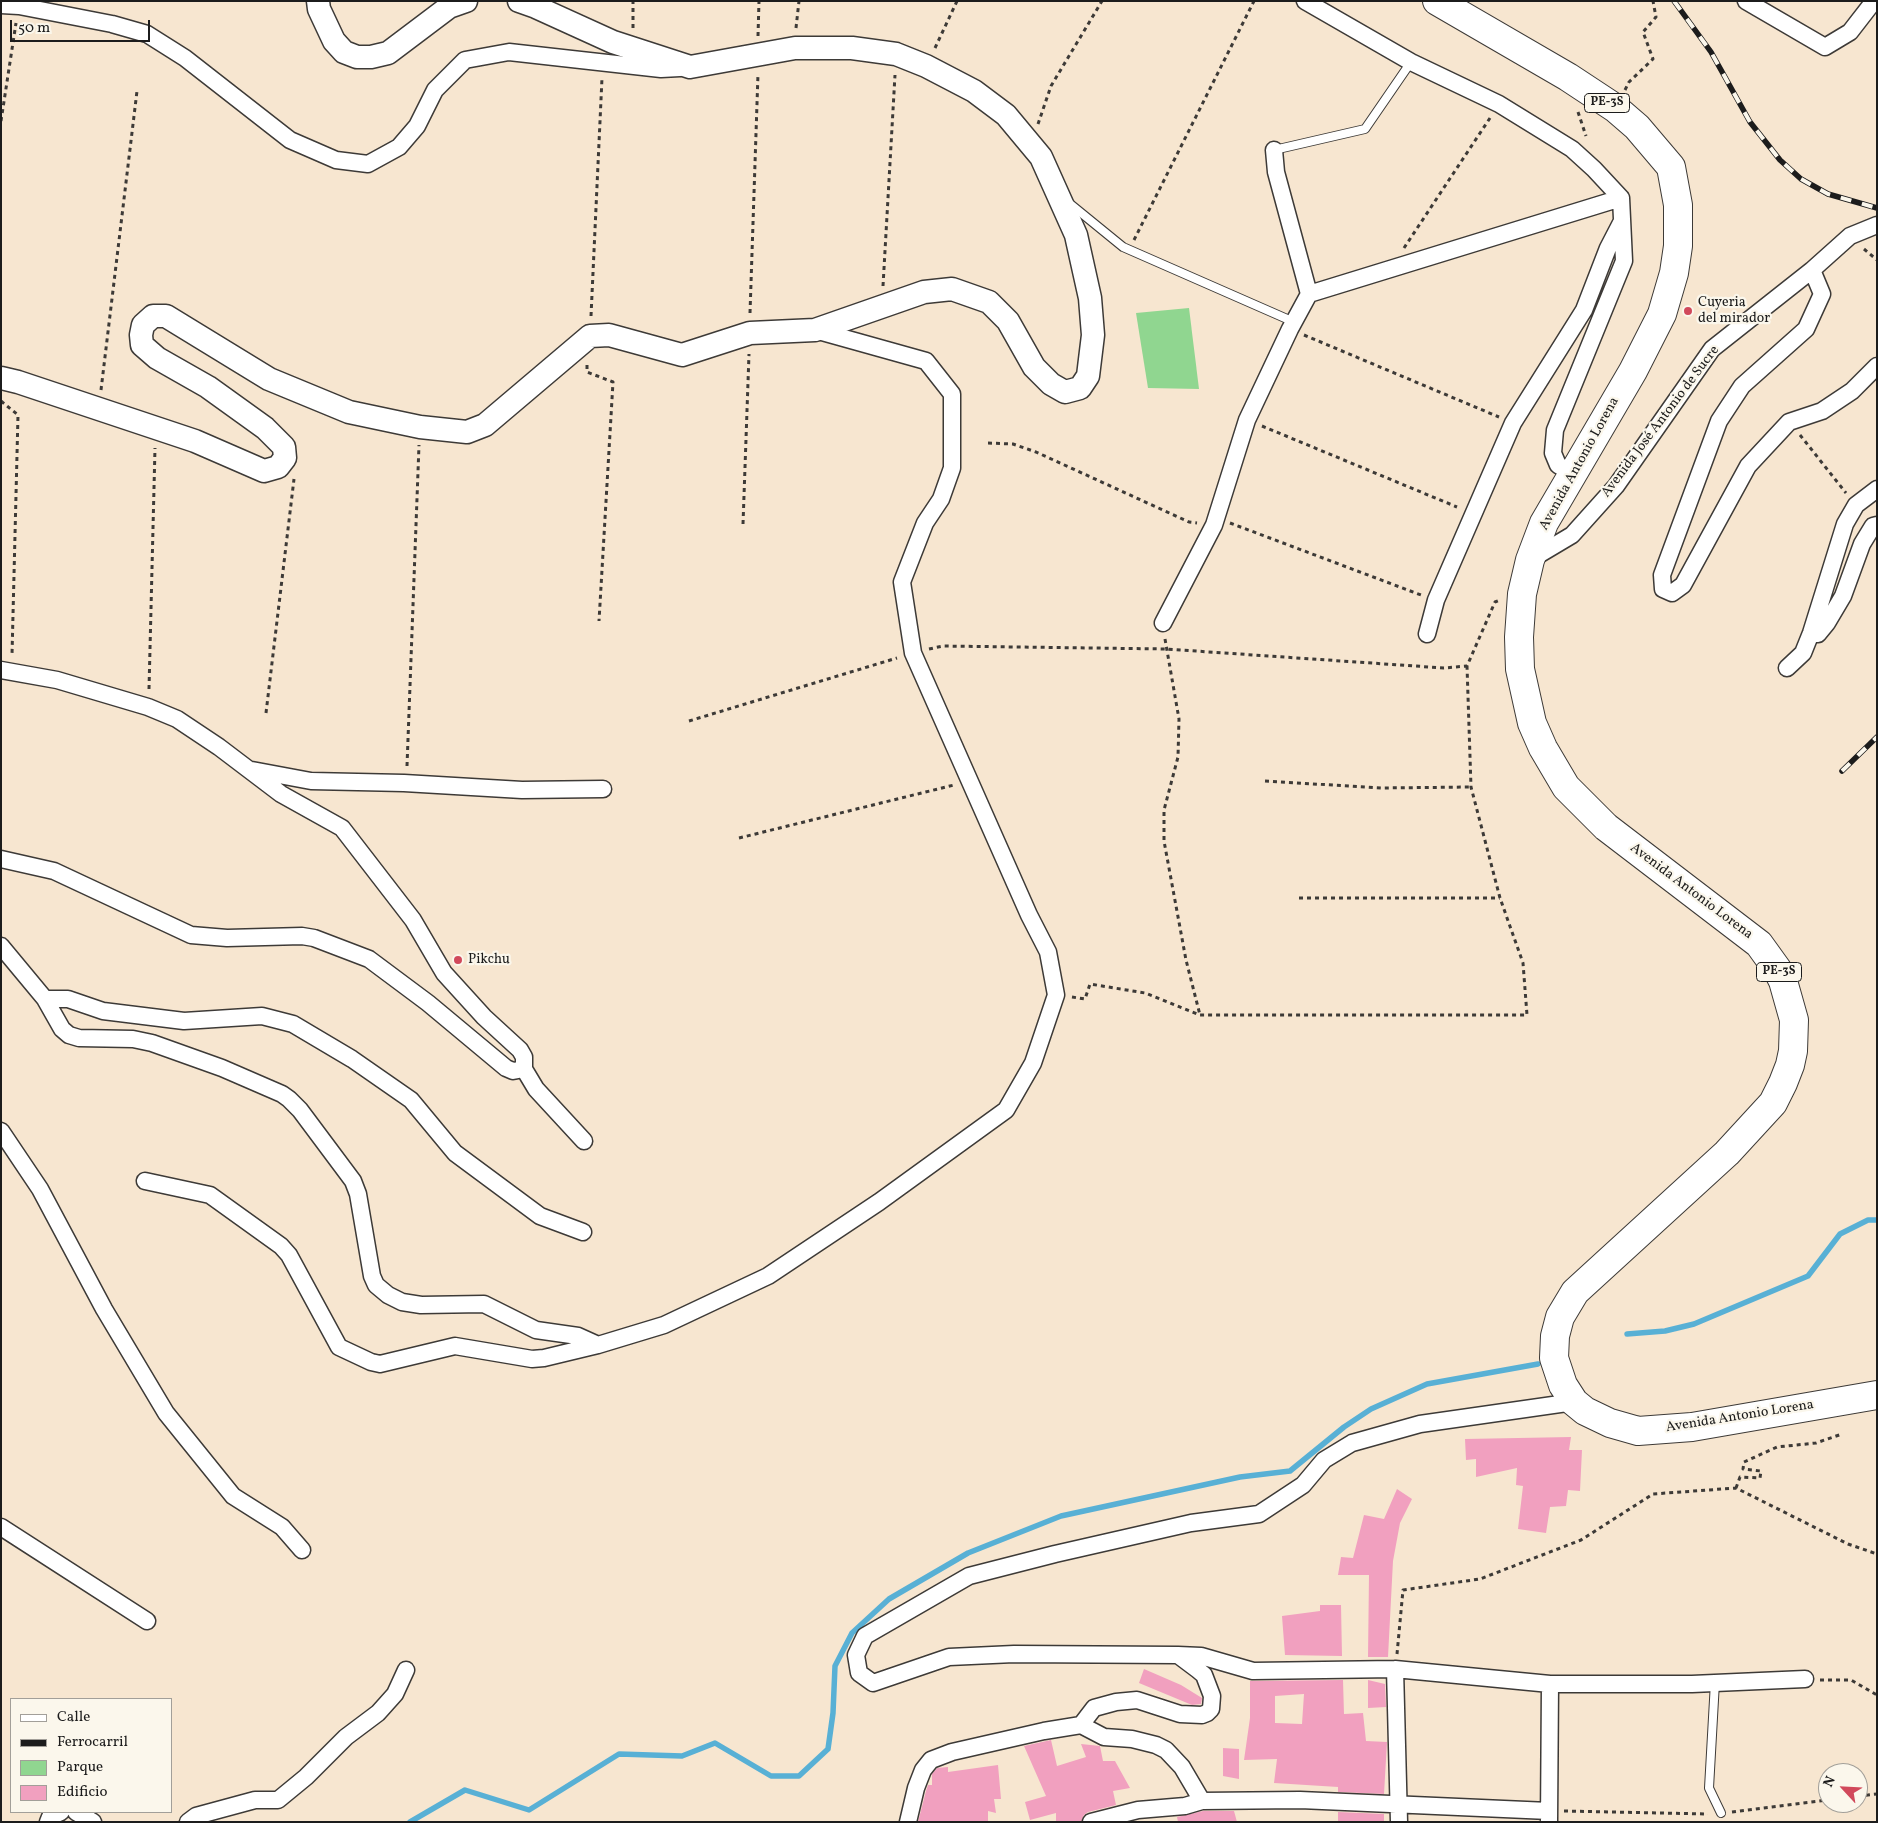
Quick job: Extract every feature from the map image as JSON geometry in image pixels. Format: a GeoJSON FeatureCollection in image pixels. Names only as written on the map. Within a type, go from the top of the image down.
{"type":"FeatureCollection","features":[{"type":"Feature","properties":{"kind":"highway","name":"PE-3S"},"geometry":{"type":"LineString","coordinates":[[1436,1],[1568,77],[1615,108]]}},
{"type":"Feature","properties":{"kind":"highway","name":"Avenida Antonio Lorena"},"geometry":{"type":"LineString","coordinates":[[1615,108],[1636,127],[1671,167],[1678,205],[1678,246],[1674,273],[1662,314],[1632,371],[1572,472],[1544,524],[1530,560],[1522,594],[1518,637],[1524,696],[1532,723],[1552,764],[1576,798],[1606,827],[1759,944],[1784,981],[1794,1020],[1793,1051],[1783,1083],[1773,1102],[1727,1153],[1575,1292],[1560,1317],[1555,1336],[1554,1358],[1563,1385],[1574,1402],[1586,1411],[1610,1423],[1638,1431],[1692,1426],[1877,1395]]}},
{"type":"Feature","properties":{"kind":"street"},"geometry":{"type":"LineString","coordinates":[[318,1],[318,9],[334,41],[344,52],[357,57],[371,57],[388,53],[449,7],[466,1]]}},
{"type":"Feature","properties":{"kind":"street"},"geometry":{"type":"LineString","coordinates":[[519,1],[613,42],[690,67]]}},
{"type":"Feature","properties":{"kind":"street"},"geometry":{"type":"LineString","coordinates":[[1304,1],[1412,62],[1499,104],[1572,149],[1594,169],[1620,198],[1624,261],[1555,430],[1553,453],[1558,465],[1572,472]]}},
{"type":"Feature","properties":{"kind":"street"},"geometry":{"type":"LineString","coordinates":[[1746,1],[1826,47],[1850,32],[1874,1]]}},
{"type":"Feature","properties":{"kind":"street"},"geometry":{"type":"LineString","coordinates":[[1,5],[19,6],[112,24],[147,34],[185,58],[290,140],[336,160],[368,164],[399,147],[417,126],[434,90],[465,60],[509,52],[661,69],[690,67],[758,53],[796,48],[852,48],[896,54],[926,66],[974,91],[1006,115],[1041,158],[1076,235],[1090,298],[1092,344],[1088,376],[1080,388],[1065,392],[1051,384],[1034,367],[1008,321],[989,302],[952,290],[924,292],[882,305],[815,330]]}},
{"type":"Feature","properties":{"kind":"street"},"geometry":{"type":"LineString","coordinates":[[1274,150],[1276,172],[1310,294]]}},
{"type":"Feature","properties":{"kind":"street"},"geometry":{"type":"LineString","coordinates":[[1163,623],[1214,525],[1247,420],[1292,326],[1310,294],[1620,198]]}},
{"type":"Feature","properties":{"kind":"street"},"geometry":{"type":"LineString","coordinates":[[1427,634],[1436,600],[1472,513],[1513,423],[1584,310],[1608,248],[1622,221]]}},
{"type":"Feature","properties":{"kind":"street","name":"Avenida José Antonio de Sucre"},"geometry":{"type":"LineString","coordinates":[[1530,560],[1572,535],[1616,486],[1712,349],[1812,270],[1850,236],[1877,224]]}},
{"type":"Feature","properties":{"kind":"street"},"geometry":{"type":"LineString","coordinates":[[1812,270],[1822,294],[1806,329],[1742,386],[1719,421],[1662,575],[1663,589],[1672,593],[1683,585],[1748,466],[1789,422],[1822,411],[1852,391],[1877,366]]}},
{"type":"Feature","properties":{"kind":"street"},"geometry":{"type":"LineString","coordinates":[[1,378],[196,441],[264,472],[278,467],[285,458],[284,447],[265,428],[208,387],[157,358],[142,345],[141,335],[144,325],[153,316],[166,316],[270,379],[349,412],[420,427],[467,432],[485,425],[590,336],[609,335],[682,354],[750,333],[815,330],[926,361],[952,394],[952,468],[941,499],[925,523],[902,582],[913,653],[1029,915],[1048,952],[1056,995],[1033,1063],[1006,1110],[879,1202],[768,1276],[664,1324],[598,1345],[544,1358],[532,1359],[468,1346],[455,1346],[380,1364],[371,1362],[339,1347],[289,1255],[281,1246],[210,1195],[145,1180]]}},
{"type":"Feature","properties":{"kind":"street"},"geometry":{"type":"LineString","coordinates":[[1787,668],[1803,653],[1811,634],[1845,524],[1856,505],[1877,489]]}},
{"type":"Feature","properties":{"kind":"street"},"geometry":{"type":"LineString","coordinates":[[1811,634],[1818,634],[1827,623],[1843,596],[1862,544],[1873,526],[1877,524]]}},
{"type":"Feature","properties":{"kind":"street"},"geometry":{"type":"LineString","coordinates":[[6,670],[57,680],[148,707],[177,719],[219,747],[281,794],[347,834],[413,920],[444,973],[484,1017],[520,1050],[524,1057],[524,1069],[536,1089],[584,1141]]}},
{"type":"Feature","properties":{"kind":"street"},"geometry":{"type":"LineString","coordinates":[[247,769],[311,782],[404,782],[522,790],[602,789]]}},
{"type":"Feature","properties":{"kind":"street"},"geometry":{"type":"LineString","coordinates":[[1,859],[54,871],[191,935],[227,938],[302,936],[314,938],[369,959],[428,1003],[506,1068],[513,1071],[524,1069]]}},
{"type":"Feature","properties":{"kind":"street"},"geometry":{"type":"LineString","coordinates":[[1,946],[45,999],[62,1029],[69,1035],[79,1038],[134,1039],[152,1043],[222,1068],[282,1094],[289,1099],[300,1110],[353,1181],[358,1194],[372,1276],[376,1285],[388,1295],[402,1302],[421,1305],[484,1304],[536,1330],[578,1336],[598,1345]]}},
{"type":"Feature","properties":{"kind":"street"},"geometry":{"type":"LineString","coordinates":[[45,999],[68,999],[103,1011],[184,1021],[262,1016],[293,1024],[352,1059],[411,1100],[455,1153],[540,1216],[583,1232]]}},
{"type":"Feature","properties":{"kind":"street"},"geometry":{"type":"LineString","coordinates":[[1,1131],[40,1189],[104,1309],[166,1413],[233,1496],[282,1527],[302,1550]]}},
{"type":"Feature","properties":{"kind":"street"},"geometry":{"type":"LineString","coordinates":[[1574,1402],[1420,1424],[1352,1443],[1324,1460],[1303,1485],[1259,1514],[1191,1523],[969,1576],[865,1636],[856,1655],[858,1673],[873,1683],[949,1657],[1014,1654],[1178,1655],[1201,1656],[1252,1670],[1395,1670],[1550,1684],[1804,1679]]}},
{"type":"Feature","properties":{"kind":"street"},"geometry":{"type":"LineString","coordinates":[[1,1527],[147,1620]]}},
{"type":"Feature","properties":{"kind":"street"},"geometry":{"type":"LineString","coordinates":[[1081,1725],[1094,1708],[1116,1702],[1137,1700],[1180,1714],[1202,1715],[1207,1713],[1213,1702],[1204,1675],[1178,1655]]}},
{"type":"Feature","properties":{"kind":"street"},"geometry":{"type":"LineString","coordinates":[[188,1822],[196,1816],[254,1800],[278,1800],[306,1777],[346,1737],[378,1713],[395,1694],[406,1670]]}},
{"type":"Feature","properties":{"kind":"street"},"geometry":{"type":"LineString","coordinates":[[1395,1670],[1398,1822]]}},
{"type":"Feature","properties":{"kind":"street"},"geometry":{"type":"LineString","coordinates":[[1090,1822],[1138,1810],[1185,1806],[1202,1801],[1282,1800],[1399,1804],[1549,1816],[1550,1684]]}},
{"type":"Feature","properties":{"kind":"street"},"geometry":{"type":"LineString","coordinates":[[908,1822],[919,1779],[927,1763],[931,1760],[961,1750],[1044,1731],[1081,1725],[1104,1737],[1156,1745],[1166,1750],[1182,1767],[1202,1801]]}},
{"type":"Feature","properties":{"kind":"street"},"geometry":{"type":"LineString","coordinates":[[48,1822],[50,1817],[59,1813]]}},
{"type":"Feature","properties":{"kind":"street"},"geometry":{"type":"LineString","coordinates":[[78,1813],[93,1822]]}},
{"type":"Feature","properties":{"kind":"lane"},"geometry":{"type":"LineString","coordinates":[[1274,150],[1365,128],[1412,62]]}},
{"type":"Feature","properties":{"kind":"lane"},"geometry":{"type":"LineString","coordinates":[[1056,192],[1129,250],[1292,326]]}},
{"type":"Feature","properties":{"kind":"lane"},"geometry":{"type":"LineString","coordinates":[[1714,1682],[1709,1788],[1721,1813]]}},
{"type":"Feature","properties":{"kind":"path"},"geometry":{"type":"LineString","coordinates":[[743,524],[759,1]]}},
{"type":"Feature","properties":{"kind":"path"},"geometry":{"type":"LineString","coordinates":[[796,48],[799,1]]}},
{"type":"Feature","properties":{"kind":"path"},"geometry":{"type":"LineString","coordinates":[[926,66],[957,1]]}},
{"type":"Feature","properties":{"kind":"path"},"geometry":{"type":"LineString","coordinates":[[1032,145],[1051,86],[1102,1]]}},
{"type":"Feature","properties":{"kind":"path"},"geometry":{"type":"LineString","coordinates":[[1129,250],[1254,1]]}},
{"type":"Feature","properties":{"kind":"path"},"geometry":{"type":"LineString","coordinates":[[1615,108],[1629,82],[1653,59],[1643,32],[1656,17],[1653,1]]}},
{"type":"Feature","properties":{"kind":"path"},"geometry":{"type":"LineString","coordinates":[[1,121],[19,6]]}},
{"type":"Feature","properties":{"kind":"path"},"geometry":{"type":"LineString","coordinates":[[882,305],[896,54]]}},
{"type":"Feature","properties":{"kind":"path"},"geometry":{"type":"LineString","coordinates":[[98,410],[137,91]]}},
{"type":"Feature","properties":{"kind":"path"},"geometry":{"type":"LineString","coordinates":[[1399,268],[1405,244],[1499,104]]}},
{"type":"Feature","properties":{"kind":"path"},"geometry":{"type":"LineString","coordinates":[[1292,326],[1513,423]]}},
{"type":"Feature","properties":{"kind":"path"},"geometry":{"type":"LineString","coordinates":[[1,401],[18,415],[6,670]]}},
{"type":"Feature","properties":{"kind":"path"},"geometry":{"type":"LineString","coordinates":[[1247,420],[1472,513]]}},
{"type":"Feature","properties":{"kind":"path"},"geometry":{"type":"LineString","coordinates":[[1789,422],[1856,505]]}},
{"type":"Feature","properties":{"kind":"path"},"geometry":{"type":"LineString","coordinates":[[404,782],[407,763],[420,427]]}},
{"type":"Feature","properties":{"kind":"path"},"geometry":{"type":"LineString","coordinates":[[148,707],[155,428]]}},
{"type":"Feature","properties":{"kind":"path"},"geometry":{"type":"LineString","coordinates":[[266,713],[294,480],[285,458]]}},
{"type":"Feature","properties":{"kind":"path"},"geometry":{"type":"LineString","coordinates":[[1056,995],[1085,1000],[1090,984],[1145,993],[1200,1015],[1527,1016],[1523,963],[1500,898],[1471,787],[1467,666],[1495,602],[1522,594]]}},
{"type":"Feature","properties":{"kind":"path"},"geometry":{"type":"LineString","coordinates":[[1163,623],[1179,719],[1178,757],[1164,810],[1164,841],[1186,960],[1200,1015]]}},
{"type":"Feature","properties":{"kind":"path"},"geometry":{"type":"LineString","coordinates":[[690,721],[913,653],[942,646],[1166,649],[1444,668],[1467,666]]}},
{"type":"Feature","properties":{"kind":"path"},"geometry":{"type":"LineString","coordinates":[[1266,781],[1382,788],[1471,787]]}},
{"type":"Feature","properties":{"kind":"path"},"geometry":{"type":"LineString","coordinates":[[739,838],[969,782]]}},
{"type":"Feature","properties":{"kind":"path"},"geometry":{"type":"LineString","coordinates":[[1299,898],[1500,898]]}},
{"type":"Feature","properties":{"kind":"path"},"geometry":{"type":"LineString","coordinates":[[1736,1488],[1740,1477],[1760,1478],[1761,1471],[1743,1469],[1744,1462],[1778,1448],[1816,1443],[1842,1434]]}},
{"type":"Feature","properties":{"kind":"path"},"geometry":{"type":"LineString","coordinates":[[1395,1670],[1404,1590],[1480,1580],[1581,1540],[1653,1494],[1736,1488],[1848,1544],[1877,1554]]}},
{"type":"Feature","properties":{"kind":"path"},"geometry":{"type":"LineString","coordinates":[[1804,1679],[1851,1680],[1877,1695]]}},
{"type":"Feature","properties":{"kind":"path"},"geometry":{"type":"LineString","coordinates":[[1549,1816],[1721,1813],[1818,1801]]}},
{"type":"Feature","properties":{"kind":"green space"},"geometry":{"type":"Polygon","coordinates":[[[1189,308],[1199,389],[1148,388],[1136,313],[1189,308]]]}},
{"type":"Feature","properties":{"kind":"building"},"geometry":{"type":"Polygon","coordinates":[[[1571,1437],[1569,1450],[1582,1450],[1580,1491],[1568,1490],[1566,1506],[1550,1507],[1546,1533],[1518,1529],[1523,1486],[1516,1485],[1517,1468],[1476,1477],[1476,1459],[1466,1460],[1465,1439],[1571,1437]]]}},
{"type":"Feature","properties":{"kind":"building"},"geometry":{"type":"Polygon","coordinates":[[[1397,1489],[1412,1499],[1400,1523],[1393,1561],[1388,1657],[1368,1657],[1369,1575],[1338,1575],[1341,1557],[1353,1558],[1364,1515],[1384,1519],[1397,1489]]]}},
{"type":"Feature","properties":{"kind":"building"},"geometry":{"type":"Polygon","coordinates":[[[1320,1605],[1341,1605],[1342,1656],[1285,1655],[1282,1616],[1320,1611],[1320,1605]]]}},
{"type":"Feature","properties":{"kind":"building"},"geometry":{"type":"Polygon","coordinates":[[[1144,1669],[1181,1685],[1202,1698],[1201,1704],[1192,1705],[1139,1683],[1144,1669]]]}},
{"type":"Feature","properties":{"kind":"building"},"geometry":{"type":"Polygon","coordinates":[[[1343,1680],[1344,1714],[1363,1713],[1366,1741],[1387,1742],[1384,1794],[1338,1792],[1338,1787],[1274,1783],[1277,1759],[1244,1760],[1250,1718],[1250,1681],[1343,1680]],[[1304,1694],[1275,1696],[1275,1723],[1302,1724],[1304,1694]]]}},
{"type":"Feature","properties":{"kind":"building"},"geometry":{"type":"Polygon","coordinates":[[[1368,1680],[1385,1684],[1386,1707],[1368,1708],[1368,1680]]]}},
{"type":"Feature","properties":{"kind":"building"},"geometry":{"type":"Polygon","coordinates":[[[1051,1740],[1057,1766],[1086,1757],[1081,1744],[1100,1746],[1103,1761],[1115,1761],[1130,1788],[1113,1791],[1116,1805],[1088,1812],[1084,1815],[1081,1822],[1056,1822],[1056,1813],[1030,1820],[1025,1802],[1046,1796],[1024,1746],[1051,1740]]]}},
{"type":"Feature","properties":{"kind":"building"},"geometry":{"type":"Polygon","coordinates":[[[1223,1748],[1239,1749],[1239,1779],[1223,1776],[1223,1748]]]}},
{"type":"Feature","properties":{"kind":"building"},"geometry":{"type":"Polygon","coordinates":[[[998,1765],[1001,1799],[994,1799],[996,1813],[988,1811],[988,1822],[918,1822],[928,1785],[932,1785],[932,1774],[937,1768],[948,1767],[948,1772],[998,1765]]]}},
{"type":"Feature","properties":{"kind":"building"},"geometry":{"type":"Polygon","coordinates":[[[1203,1811],[1234,1811],[1237,1822],[1178,1822],[1177,1817],[1203,1811]]]}},
{"type":"Feature","properties":{"kind":"building"},"geometry":{"type":"Polygon","coordinates":[[[1338,1812],[1384,1814],[1384,1822],[1338,1822],[1338,1812]]]}},
{"type":"Feature","properties":{"kind":"waterway"},"geometry":{"type":"LineString","coordinates":[[1627,1334],[1665,1331],[1694,1324],[1808,1276],[1840,1234],[1868,1220],[1877,1220]]}},
{"type":"Feature","properties":{"kind":"waterway"},"geometry":{"type":"LineString","coordinates":[[410,1822],[465,1790],[529,1810],[619,1754],[682,1756],[715,1743],[771,1776],[799,1776],[828,1749],[833,1713],[835,1666],[852,1633],[889,1599],[968,1553],[1061,1516],[1240,1477],[1290,1471],[1344,1427],[1371,1409],[1427,1384],[1538,1364]]}},
{"type":"Feature","properties":{"kind":"railway"},"geometry":{"type":"LineString","coordinates":[[1674,1],[1711,52],[1750,122],[1780,160],[1801,179],[1828,194],[1877,208]]}},
{"type":"Feature","properties":{"kind":"railway"},"geometry":{"type":"LineString","coordinates":[[1842,771],[1877,737]]}},
{"type":"Feature","properties":{"kind":"place","name":"Cuyeria del mirador"},"geometry":{"type":"Point","coordinates":[1688,311]}},
{"type":"Feature","properties":{"kind":"place","name":"Pikchu"},"geometry":{"type":"Point","coordinates":[458,960]}}]}
